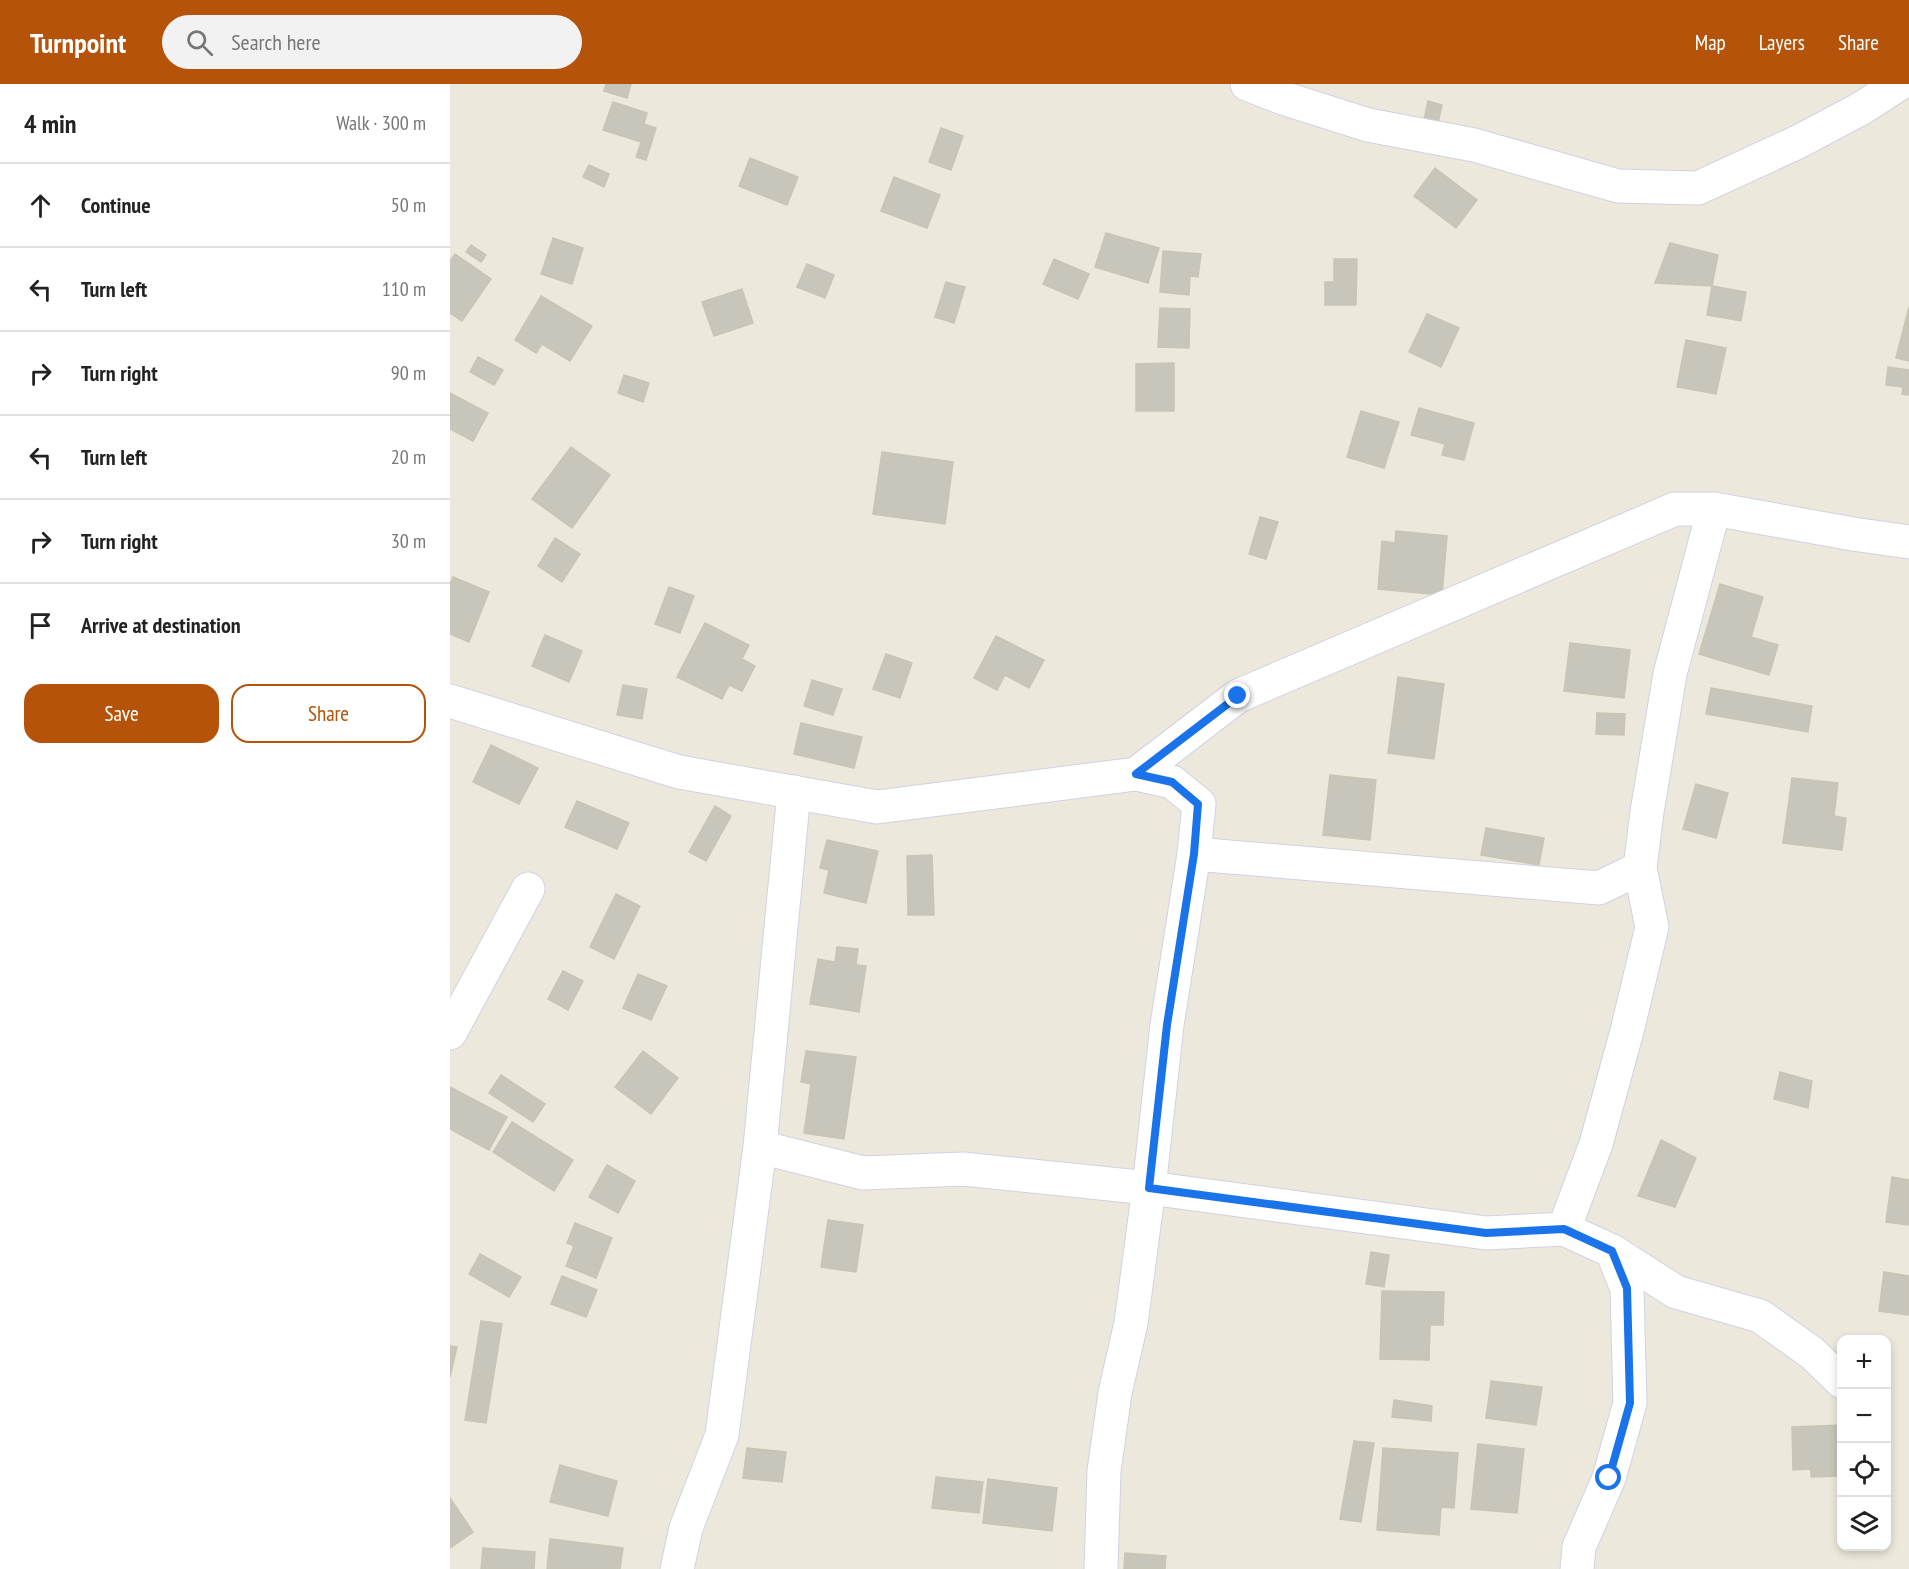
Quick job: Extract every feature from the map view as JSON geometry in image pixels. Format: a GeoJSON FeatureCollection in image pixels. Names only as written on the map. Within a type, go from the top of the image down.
{"type":"FeatureCollection","features":[{"type":"Feature","properties":{"kind":"street"},"geometry":{"type":"LineString","coordinates":[[1247,84],[1283,99],[1368,125],[1474,145],[1617,186],[1698,188],[1798,142],[1862,108],[1899,84]]}},
{"type":"Feature","properties":{"kind":"street"},"geometry":{"type":"LineString","coordinates":[[1136,774],[1238,696],[1675,509],[1714,509],[1909,542]]}},
{"type":"Feature","properties":{"kind":"street"},"geometry":{"type":"LineString","coordinates":[[1564,1229],[1596,1144],[1652,927],[1640,868],[1647,812],[1670,674],[1714,509]]}},
{"type":"Feature","properties":{"kind":"street"},"geometry":{"type":"LineString","coordinates":[[450,701],[680,772],[877,807],[1136,774],[1172,782],[1198,804],[1194,854],[1167,1025],[1131,1323],[1115,1393],[1104,1472],[1101,1569]]}},
{"type":"Feature","properties":{"kind":"street"},"geometry":{"type":"LineString","coordinates":[[677,1569],[686,1528],[722,1435],[759,1147],[794,792]]}},
{"type":"Feature","properties":{"kind":"street"},"geometry":{"type":"LineString","coordinates":[[1194,854],[1599,888],[1640,868]]}},
{"type":"Feature","properties":{"kind":"street"},"geometry":{"type":"LineString","coordinates":[[450,1033],[528,890]]}},
{"type":"Feature","properties":{"kind":"street"},"geometry":{"type":"LineString","coordinates":[[759,1147],[863,1173],[963,1169],[1149,1188],[1486,1233],[1564,1229],[1612,1251],[1676,1292],[1760,1316],[1812,1353],[1837,1377]]}},
{"type":"Feature","properties":{"kind":"street"},"geometry":{"type":"LineString","coordinates":[[1576,1569],[1580,1547],[1609,1478],[1630,1403],[1627,1288],[1612,1251]]}},
{"type":"Feature","properties":{"kind":"building"},"geometry":{"type":"Polygon","coordinates":[[[606,84],[631,84],[627,98],[604,91],[606,84]]]}},
{"type":"Feature","properties":{"kind":"building"},"geometry":{"type":"Polygon","coordinates":[[[1428,101],[1442,105],[1438,123],[1424,120],[1428,101]]]}},
{"type":"Feature","properties":{"kind":"building"},"geometry":{"type":"Polygon","coordinates":[[[613,102],[647,113],[644,124],[656,128],[646,160],[636,157],[641,142],[603,130],[613,102]]]}},
{"type":"Feature","properties":{"kind":"building"},"geometry":{"type":"Polygon","coordinates":[[[941,128],[963,136],[951,170],[929,162],[941,128]]]}},
{"type":"Feature","properties":{"kind":"building"},"geometry":{"type":"Polygon","coordinates":[[[750,158],[798,177],[787,205],[739,186],[750,158]]]}},
{"type":"Feature","properties":{"kind":"building"},"geometry":{"type":"Polygon","coordinates":[[[589,165],[609,174],[604,187],[583,177],[589,165]]]}},
{"type":"Feature","properties":{"kind":"building"},"geometry":{"type":"Polygon","coordinates":[[[1435,168],[1477,200],[1456,228],[1414,196],[1435,168]]]}},
{"type":"Feature","properties":{"kind":"building"},"geometry":{"type":"Polygon","coordinates":[[[894,177],[940,195],[927,228],[881,211],[894,177]]]}},
{"type":"Feature","properties":{"kind":"building"},"geometry":{"type":"Polygon","coordinates":[[[1106,233],[1159,248],[1148,283],[1095,267],[1106,233]]]}},
{"type":"Feature","properties":{"kind":"building"},"geometry":{"type":"Polygon","coordinates":[[[553,238],[583,248],[572,284],[541,274],[553,238]]]}},
{"type":"Feature","properties":{"kind":"building"},"geometry":{"type":"Polygon","coordinates":[[[1670,243],[1718,255],[1712,286],[1655,283],[1670,243]]]}},
{"type":"Feature","properties":{"kind":"building"},"geometry":{"type":"Polygon","coordinates":[[[471,245],[486,255],[481,262],[466,252],[471,245]]]}},
{"type":"Feature","properties":{"kind":"building"},"geometry":{"type":"Polygon","coordinates":[[[1163,251],[1201,254],[1198,277],[1190,276],[1189,295],[1160,292],[1163,251]]]}},
{"type":"Feature","properties":{"kind":"building"},"geometry":{"type":"Polygon","coordinates":[[[455,254],[491,279],[462,321],[450,313],[450,261],[455,254]]]}},
{"type":"Feature","properties":{"kind":"building"},"geometry":{"type":"Polygon","coordinates":[[[1054,259],[1089,274],[1078,299],[1043,284],[1054,259]]]}},
{"type":"Feature","properties":{"kind":"building"},"geometry":{"type":"Polygon","coordinates":[[[1334,259],[1357,259],[1356,305],[1325,305],[1325,282],[1334,282],[1334,259]]]}},
{"type":"Feature","properties":{"kind":"building"},"geometry":{"type":"Polygon","coordinates":[[[807,264],[834,275],[825,298],[797,287],[807,264]]]}},
{"type":"Feature","properties":{"kind":"building"},"geometry":{"type":"Polygon","coordinates":[[[946,282],[965,287],[954,323],[935,317],[946,282]]]}},
{"type":"Feature","properties":{"kind":"building"},"geometry":{"type":"Polygon","coordinates":[[[1712,286],[1746,292],[1741,321],[1707,315],[1712,286]]]}},
{"type":"Feature","properties":{"kind":"building"},"geometry":{"type":"Polygon","coordinates":[[[742,289],[753,323],[714,336],[702,302],[742,289]]]}},
{"type":"Feature","properties":{"kind":"building"},"geometry":{"type":"Polygon","coordinates":[[[541,296],[592,326],[570,361],[542,344],[536,353],[515,340],[541,296]]]}},
{"type":"Feature","properties":{"kind":"building"},"geometry":{"type":"Polygon","coordinates":[[[1909,307],[1909,361],[1896,358],[1909,307]]]}},
{"type":"Feature","properties":{"kind":"building"},"geometry":{"type":"Polygon","coordinates":[[[1160,308],[1190,309],[1189,348],[1158,347],[1160,308]]]}},
{"type":"Feature","properties":{"kind":"building"},"geometry":{"type":"Polygon","coordinates":[[[1427,314],[1459,328],[1441,367],[1409,352],[1427,314]]]}},
{"type":"Feature","properties":{"kind":"building"},"geometry":{"type":"Polygon","coordinates":[[[1686,340],[1726,348],[1716,394],[1677,387],[1686,340]]]}},
{"type":"Feature","properties":{"kind":"building"},"geometry":{"type":"Polygon","coordinates":[[[478,357],[503,370],[494,385],[470,372],[478,357]]]}},
{"type":"Feature","properties":{"kind":"building"},"geometry":{"type":"Polygon","coordinates":[[[1174,363],[1174,411],[1136,411],[1136,364],[1174,363]]]}},
{"type":"Feature","properties":{"kind":"building"},"geometry":{"type":"Polygon","coordinates":[[[1888,367],[1909,370],[1909,395],[1902,394],[1903,387],[1886,385],[1888,367]]]}},
{"type":"Feature","properties":{"kind":"building"},"geometry":{"type":"Polygon","coordinates":[[[624,375],[649,383],[643,402],[618,393],[624,375]]]}},
{"type":"Feature","properties":{"kind":"building"},"geometry":{"type":"Polygon","coordinates":[[[450,393],[488,413],[473,441],[450,429],[450,393]]]}},
{"type":"Feature","properties":{"kind":"building"},"geometry":{"type":"Polygon","coordinates":[[[1419,408],[1474,423],[1464,460],[1442,455],[1445,444],[1411,435],[1419,408]]]}},
{"type":"Feature","properties":{"kind":"building"},"geometry":{"type":"Polygon","coordinates":[[[1361,411],[1399,422],[1384,468],[1347,457],[1361,411]]]}},
{"type":"Feature","properties":{"kind":"building"},"geometry":{"type":"Polygon","coordinates":[[[571,447],[610,475],[572,528],[532,499],[571,447]]]}},
{"type":"Feature","properties":{"kind":"building"},"geometry":{"type":"Polygon","coordinates":[[[882,452],[953,462],[945,524],[873,514],[882,452]]]}},
{"type":"Feature","properties":{"kind":"building"},"geometry":{"type":"Polygon","coordinates":[[[1260,517],[1278,522],[1266,559],[1249,554],[1260,517]]]}},
{"type":"Feature","properties":{"kind":"building"},"geometry":{"type":"Polygon","coordinates":[[[1396,531],[1447,536],[1442,595],[1378,589],[1382,541],[1395,543],[1396,531]]]}},
{"type":"Feature","properties":{"kind":"building"},"geometry":{"type":"Polygon","coordinates":[[[555,538],[580,554],[562,582],[538,566],[555,538]]]}},
{"type":"Feature","properties":{"kind":"building"},"geometry":{"type":"Polygon","coordinates":[[[453,577],[489,592],[469,642],[450,634],[450,584],[453,577]]]}},
{"type":"Feature","properties":{"kind":"building"},"geometry":{"type":"Polygon","coordinates":[[[1720,584],[1763,597],[1751,637],[1778,645],[1769,675],[1699,654],[1720,584]]]}},
{"type":"Feature","properties":{"kind":"building"},"geometry":{"type":"Polygon","coordinates":[[[669,587],[694,596],[680,633],[655,624],[669,587]]]}},
{"type":"Feature","properties":{"kind":"building"},"geometry":{"type":"Polygon","coordinates":[[[705,623],[749,645],[742,659],[755,666],[742,691],[729,685],[722,699],[677,677],[705,623]]]}},
{"type":"Feature","properties":{"kind":"building"},"geometry":{"type":"Polygon","coordinates":[[[545,635],[582,651],[569,682],[532,666],[545,635]]]}},
{"type":"Feature","properties":{"kind":"building"},"geometry":{"type":"Polygon","coordinates":[[[996,636],[1044,660],[1029,688],[1005,675],[997,690],[974,678],[996,636]]]}},
{"type":"Feature","properties":{"kind":"building"},"geometry":{"type":"Polygon","coordinates":[[[1570,643],[1630,650],[1624,698],[1564,691],[1570,643]]]}},
{"type":"Feature","properties":{"kind":"building"},"geometry":{"type":"Polygon","coordinates":[[[886,654],[912,663],[900,698],[873,689],[886,654]]]}},
{"type":"Feature","properties":{"kind":"building"},"geometry":{"type":"Polygon","coordinates":[[[1398,677],[1444,684],[1434,759],[1388,753],[1398,677]]]}},
{"type":"Feature","properties":{"kind":"building"},"geometry":{"type":"Polygon","coordinates":[[[812,680],[842,689],[833,715],[804,706],[812,680]]]}},
{"type":"Feature","properties":{"kind":"building"},"geometry":{"type":"Polygon","coordinates":[[[623,685],[647,689],[642,719],[617,715],[623,685]]]}},
{"type":"Feature","properties":{"kind":"building"},"geometry":{"type":"Polygon","coordinates":[[[1711,688],[1812,706],[1808,732],[1706,714],[1711,688]]]}},
{"type":"Feature","properties":{"kind":"building"},"geometry":{"type":"Polygon","coordinates":[[[1597,713],[1625,714],[1624,735],[1596,734],[1597,713]]]}},
{"type":"Feature","properties":{"kind":"building"},"geometry":{"type":"Polygon","coordinates":[[[801,723],[862,737],[854,768],[794,754],[801,723]]]}},
{"type":"Feature","properties":{"kind":"building"},"geometry":{"type":"Polygon","coordinates":[[[491,745],[538,768],[519,804],[473,782],[491,745]]]}},
{"type":"Feature","properties":{"kind":"building"},"geometry":{"type":"Polygon","coordinates":[[[1330,775],[1376,780],[1370,840],[1323,835],[1330,775]]]}},
{"type":"Feature","properties":{"kind":"building"},"geometry":{"type":"Polygon","coordinates":[[[1792,778],[1838,783],[1834,816],[1846,818],[1842,850],[1783,843],[1792,778]]]}},
{"type":"Feature","properties":{"kind":"building"},"geometry":{"type":"Polygon","coordinates":[[[1696,784],[1728,793],[1716,838],[1683,829],[1696,784]]]}},
{"type":"Feature","properties":{"kind":"building"},"geometry":{"type":"Polygon","coordinates":[[[577,801],[629,823],[617,849],[565,827],[577,801]]]}},
{"type":"Feature","properties":{"kind":"building"},"geometry":{"type":"Polygon","coordinates":[[[715,806],[731,816],[706,861],[689,852],[715,806]]]}},
{"type":"Feature","properties":{"kind":"building"},"geometry":{"type":"Polygon","coordinates":[[[1486,828],[1544,838],[1539,865],[1481,855],[1486,828]]]}},
{"type":"Feature","properties":{"kind":"building"},"geometry":{"type":"Polygon","coordinates":[[[827,840],[878,851],[866,903],[824,893],[829,870],[820,868],[827,840]]]}},
{"type":"Feature","properties":{"kind":"building"},"geometry":{"type":"Polygon","coordinates":[[[932,855],[934,915],[908,915],[907,856],[932,855]]]}},
{"type":"Feature","properties":{"kind":"building"},"geometry":{"type":"Polygon","coordinates":[[[616,894],[640,906],[614,959],[590,947],[616,894]]]}},
{"type":"Feature","properties":{"kind":"building"},"geometry":{"type":"Polygon","coordinates":[[[837,947],[858,949],[856,965],[866,966],[859,1012],[810,1004],[818,959],[835,962],[837,947]]]}},
{"type":"Feature","properties":{"kind":"building"},"geometry":{"type":"Polygon","coordinates":[[[563,971],[583,981],[568,1010],[548,999],[563,971]]]}},
{"type":"Feature","properties":{"kind":"building"},"geometry":{"type":"Polygon","coordinates":[[[638,974],[667,986],[651,1020],[623,1008],[638,974]]]}},
{"type":"Feature","properties":{"kind":"building"},"geometry":{"type":"Polygon","coordinates":[[[643,1051],[678,1078],[651,1114],[615,1087],[643,1051]]]}},
{"type":"Feature","properties":{"kind":"building"},"geometry":{"type":"Polygon","coordinates":[[[806,1051],[856,1057],[844,1139],[804,1133],[811,1084],[801,1082],[806,1051]]]}},
{"type":"Feature","properties":{"kind":"building"},"geometry":{"type":"Polygon","coordinates":[[[1780,1072],[1812,1081],[1808,1108],[1774,1099],[1780,1072]]]}},
{"type":"Feature","properties":{"kind":"building"},"geometry":{"type":"Polygon","coordinates":[[[501,1075],[545,1104],[533,1122],[489,1093],[501,1075]]]}},
{"type":"Feature","properties":{"kind":"building"},"geometry":{"type":"Polygon","coordinates":[[[450,1087],[507,1117],[489,1150],[450,1129],[450,1087]]]}},
{"type":"Feature","properties":{"kind":"building"},"geometry":{"type":"Polygon","coordinates":[[[512,1122],[573,1160],[554,1191],[493,1152],[512,1122]]]}},
{"type":"Feature","properties":{"kind":"building"},"geometry":{"type":"Polygon","coordinates":[[[1661,1140],[1696,1158],[1675,1207],[1638,1196],[1661,1140]]]}},
{"type":"Feature","properties":{"kind":"building"},"geometry":{"type":"Polygon","coordinates":[[[607,1165],[635,1181],[618,1213],[589,1197],[607,1165]]]}},
{"type":"Feature","properties":{"kind":"building"},"geometry":{"type":"Polygon","coordinates":[[[1892,1177],[1909,1180],[1909,1225],[1886,1222],[1892,1177]]]}},
{"type":"Feature","properties":{"kind":"building"},"geometry":{"type":"Polygon","coordinates":[[[828,1220],[863,1225],[856,1272],[821,1267],[828,1220]]]}},
{"type":"Feature","properties":{"kind":"building"},"geometry":{"type":"Polygon","coordinates":[[[575,1223],[612,1238],[596,1278],[566,1266],[574,1246],[567,1243],[575,1223]]]}},
{"type":"Feature","properties":{"kind":"building"},"geometry":{"type":"Polygon","coordinates":[[[1371,1252],[1389,1255],[1384,1287],[1366,1284],[1371,1252]]]}},
{"type":"Feature","properties":{"kind":"building"},"geometry":{"type":"Polygon","coordinates":[[[480,1254],[521,1277],[509,1297],[469,1274],[480,1254]]]}},
{"type":"Feature","properties":{"kind":"building"},"geometry":{"type":"Polygon","coordinates":[[[1884,1272],[1909,1276],[1909,1315],[1879,1311],[1884,1272]]]}},
{"type":"Feature","properties":{"kind":"building"},"geometry":{"type":"Polygon","coordinates":[[[562,1276],[597,1290],[586,1317],[551,1304],[562,1276]]]}},
{"type":"Feature","properties":{"kind":"building"},"geometry":{"type":"Polygon","coordinates":[[[1382,1291],[1444,1292],[1443,1325],[1430,1325],[1429,1360],[1380,1359],[1382,1291]]]}},
{"type":"Feature","properties":{"kind":"building"},"geometry":{"type":"Polygon","coordinates":[[[481,1321],[502,1324],[486,1423],[465,1420],[481,1321]]]}},
{"type":"Feature","properties":{"kind":"building"},"geometry":{"type":"Polygon","coordinates":[[[450,1346],[457,1347],[450,1377],[450,1346]]]}},
{"type":"Feature","properties":{"kind":"building"},"geometry":{"type":"Polygon","coordinates":[[[1491,1381],[1542,1387],[1536,1425],[1486,1418],[1491,1381]]]}},
{"type":"Feature","properties":{"kind":"building"},"geometry":{"type":"Polygon","coordinates":[[[1394,1400],[1432,1406],[1431,1421],[1392,1417],[1394,1400]]]}},
{"type":"Feature","properties":{"kind":"building"},"geometry":{"type":"Polygon","coordinates":[[[1837,1425],[1837,1476],[1811,1477],[1811,1469],[1793,1470],[1792,1427],[1837,1425]]]}},
{"type":"Feature","properties":{"kind":"building"},"geometry":{"type":"Polygon","coordinates":[[[1354,1441],[1374,1443],[1361,1522],[1340,1519],[1354,1441]]]}},
{"type":"Feature","properties":{"kind":"building"},"geometry":{"type":"Polygon","coordinates":[[[1478,1444],[1524,1449],[1517,1513],[1471,1509],[1478,1444]]]}},
{"type":"Feature","properties":{"kind":"building"},"geometry":{"type":"Polygon","coordinates":[[[747,1448],[786,1452],[782,1482],[743,1478],[747,1448]]]}},
{"type":"Feature","properties":{"kind":"building"},"geometry":{"type":"Polygon","coordinates":[[[1383,1448],[1458,1453],[1454,1508],[1441,1507],[1439,1535],[1377,1530],[1383,1448]]]}},
{"type":"Feature","properties":{"kind":"building"},"geometry":{"type":"Polygon","coordinates":[[[560,1465],[617,1481],[608,1516],[550,1502],[560,1465]]]}},
{"type":"Feature","properties":{"kind":"building"},"geometry":{"type":"Polygon","coordinates":[[[936,1477],[983,1482],[979,1513],[932,1508],[936,1477]]]}},
{"type":"Feature","properties":{"kind":"building"},"geometry":{"type":"Polygon","coordinates":[[[988,1479],[1057,1488],[1052,1531],[983,1523],[988,1479]]]}},
{"type":"Feature","properties":{"kind":"building"},"geometry":{"type":"Polygon","coordinates":[[[450,1498],[473,1532],[450,1548],[450,1498]]]}},
{"type":"Feature","properties":{"kind":"building"},"geometry":{"type":"Polygon","coordinates":[[[550,1539],[623,1548],[620,1569],[547,1569],[550,1539]]]}},
{"type":"Feature","properties":{"kind":"building"},"geometry":{"type":"Polygon","coordinates":[[[483,1548],[535,1552],[534,1569],[481,1569],[483,1548]]]}},
{"type":"Feature","properties":{"kind":"building"},"geometry":{"type":"Polygon","coordinates":[[[1125,1553],[1166,1556],[1165,1569],[1124,1569],[1125,1553]]]}},
{"type":"Feature","properties":{"kind":"route"},"geometry":{"type":"LineString","coordinates":[[1238,696],[1136,774],[1172,782],[1198,804],[1194,854],[1167,1025],[1149,1188],[1486,1233],[1564,1229],[1612,1251],[1627,1288],[1630,1403],[1609,1478]]}}]}
